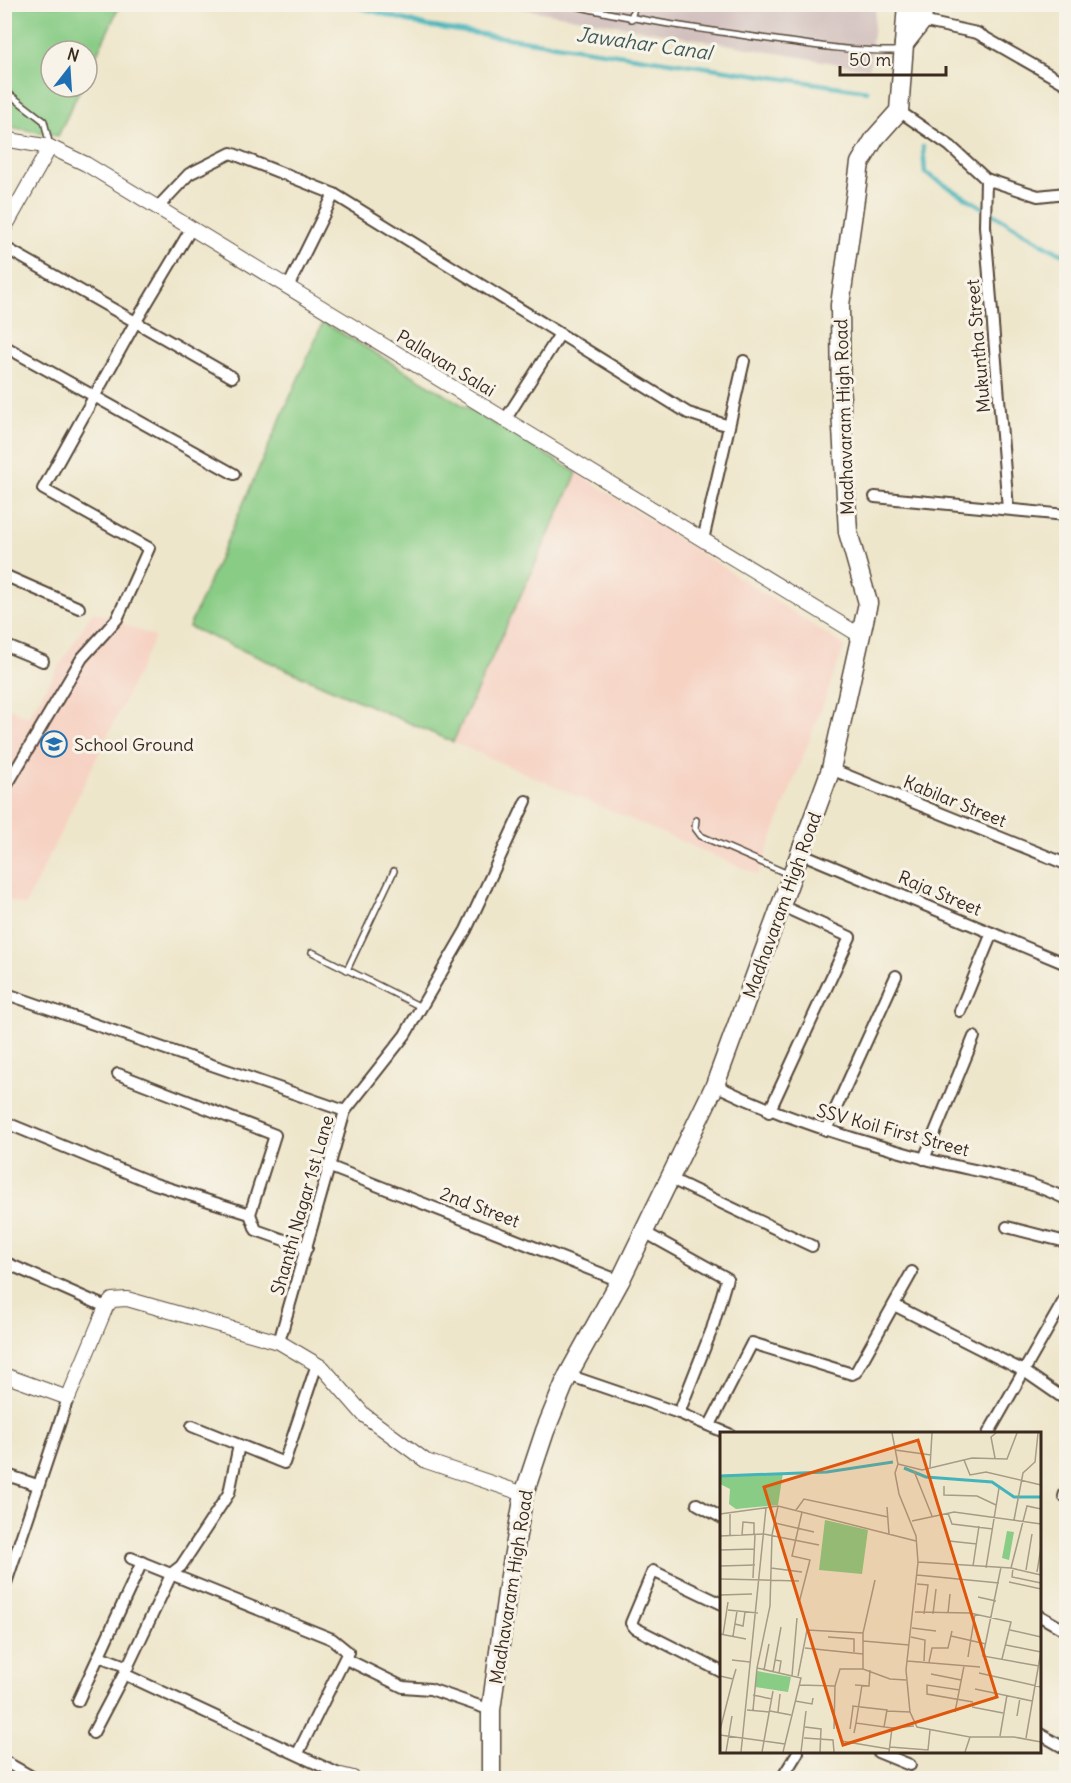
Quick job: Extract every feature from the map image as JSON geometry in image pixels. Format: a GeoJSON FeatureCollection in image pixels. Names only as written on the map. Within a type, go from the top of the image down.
{"type":"FeatureCollection","features":[{"type":"Feature","properties":{"kind":"main road"},"geometry":{"type":"LineString","coordinates":[[898,111],[903,48],[915,12]]}},
{"type":"Feature","properties":{"kind":"main road","name":"Madhavaram High Road"},"geometry":{"type":"LineString","coordinates":[[491,1779],[491,1710],[524,1494],[545,1431],[568,1375],[620,1281],[715,1085],[831,769],[868,603],[848,532],[841,410],[840,305],[860,164],[875,138],[898,111]]}},
{"type":"Feature","properties":{"kind":"street"},"geometry":{"type":"LineString","coordinates":[[915,12],[977,33],[1066,84]]}},
{"type":"Feature","properties":{"kind":"street"},"geometry":{"type":"LineString","coordinates":[[898,111],[950,146],[986,179],[1038,196],[1066,193]]}},
{"type":"Feature","properties":{"kind":"street","name":"Pallavan Salai"},"geometry":{"type":"LineString","coordinates":[[4,139],[50,147],[86,164],[861,636]]}},
{"type":"Feature","properties":{"kind":"street"},"geometry":{"type":"LineString","coordinates":[[4,229],[50,147]]}},
{"type":"Feature","properties":{"kind":"street"},"geometry":{"type":"LineString","coordinates":[[157,208],[189,174],[231,153],[334,194],[688,413],[729,426]]}},
{"type":"Feature","properties":{"kind":"street","name":"Mukuntha Street"},"geometry":{"type":"LineString","coordinates":[[986,179],[985,217],[1008,509]]}},
{"type":"Feature","properties":{"kind":"street"},"geometry":{"type":"LineString","coordinates":[[288,287],[334,194]]}},
{"type":"Feature","properties":{"kind":"street"},"geometry":{"type":"LineString","coordinates":[[4,790],[82,658],[117,619],[149,548],[43,489],[93,396],[191,230]]}},
{"type":"Feature","properties":{"kind":"street"},"geometry":{"type":"LineString","coordinates":[[4,247],[232,377]]}},
{"type":"Feature","properties":{"kind":"street"},"geometry":{"type":"LineString","coordinates":[[506,420],[560,334]]}},
{"type":"Feature","properties":{"kind":"street"},"geometry":{"type":"LineString","coordinates":[[4,346],[234,474]]}},
{"type":"Feature","properties":{"kind":"street"},"geometry":{"type":"LineString","coordinates":[[703,540],[744,362]]}},
{"type":"Feature","properties":{"kind":"street"},"geometry":{"type":"LineString","coordinates":[[875,496],[1066,514]]}},
{"type":"Feature","properties":{"kind":"street"},"geometry":{"type":"LineString","coordinates":[[4,575],[79,608]]}},
{"type":"Feature","properties":{"kind":"street"},"geometry":{"type":"LineString","coordinates":[[4,645],[43,662]]}},
{"type":"Feature","properties":{"kind":"street","name":"Kabilar Street"},"geometry":{"type":"LineString","coordinates":[[831,769],[1066,864]]}},
{"type":"Feature","properties":{"kind":"street","name":"Shanthi Nagar 1st Lane"},"geometry":{"type":"LineString","coordinates":[[279,1342],[345,1111],[405,1035],[466,930],[526,801]]}},
{"type":"Feature","properties":{"kind":"street","name":"Raja Street"},"geometry":{"type":"LineString","coordinates":[[801,853],[1066,964]]}},
{"type":"Feature","properties":{"kind":"street"},"geometry":{"type":"LineString","coordinates":[[769,1112],[850,938],[782,906]]}},
{"type":"Feature","properties":{"kind":"street"},"geometry":{"type":"LineString","coordinates":[[960,1011],[992,933]]}},
{"type":"Feature","properties":{"kind":"street"},"geometry":{"type":"LineString","coordinates":[[825,1130],[896,976]]}},
{"type":"Feature","properties":{"kind":"street"},"geometry":{"type":"LineString","coordinates":[[4,993],[345,1111]]}},
{"type":"Feature","properties":{"kind":"street"},"geometry":{"type":"LineString","coordinates":[[924,1159],[974,1037]]}},
{"type":"Feature","properties":{"kind":"street"},"geometry":{"type":"LineString","coordinates":[[117,1074],[275,1135],[250,1214],[256,1230],[307,1248]]}},
{"type":"Feature","properties":{"kind":"street","name":"SSV Koil First Street"},"geometry":{"type":"LineString","coordinates":[[715,1085],[769,1112],[924,1159],[1000,1174],[1066,1199]]}},
{"type":"Feature","properties":{"kind":"street"},"geometry":{"type":"LineString","coordinates":[[4,1122],[155,1184],[250,1214]]}},
{"type":"Feature","properties":{"kind":"street","name":"2nd Street"},"geometry":{"type":"LineString","coordinates":[[328,1166],[620,1281]]}},
{"type":"Feature","properties":{"kind":"street"},"geometry":{"type":"LineString","coordinates":[[669,1178],[812,1246]]}},
{"type":"Feature","properties":{"kind":"street"},"geometry":{"type":"LineString","coordinates":[[1007,1227],[1066,1242]]}},
{"type":"Feature","properties":{"kind":"street"},"geometry":{"type":"LineString","coordinates":[[644,1232],[727,1278],[712,1329],[679,1413]]}},
{"type":"Feature","properties":{"kind":"street"},"geometry":{"type":"LineString","coordinates":[[4,1262],[106,1307]]}},
{"type":"Feature","properties":{"kind":"street"},"geometry":{"type":"LineString","coordinates":[[710,1425],[752,1343],[852,1374],[859,1368],[912,1272]]}},
{"type":"Feature","properties":{"kind":"street"},"geometry":{"type":"LineString","coordinates":[[989,1432],[1066,1297]]}},
{"type":"Feature","properties":{"kind":"street"},"geometry":{"type":"LineString","coordinates":[[4,1588],[68,1398],[106,1307],[112,1300],[127,1299],[279,1342],[317,1364],[364,1415],[426,1461],[524,1494]]}},
{"type":"Feature","properties":{"kind":"street"},"geometry":{"type":"LineString","coordinates":[[894,1305],[1024,1371],[1066,1400]]}},
{"type":"Feature","properties":{"kind":"street"},"geometry":{"type":"LineString","coordinates":[[192,1426],[284,1463],[317,1364]]}},
{"type":"Feature","properties":{"kind":"street"},"geometry":{"type":"LineString","coordinates":[[4,1375],[68,1398]]}},
{"type":"Feature","properties":{"kind":"street"},"geometry":{"type":"LineString","coordinates":[[568,1375],[679,1413],[725,1432]]}},
{"type":"Feature","properties":{"kind":"street"},"geometry":{"type":"LineString","coordinates":[[93,1732],[126,1671],[172,1573],[181,1566],[229,1493],[239,1445]]}},
{"type":"Feature","properties":{"kind":"street"},"geometry":{"type":"LineString","coordinates":[[4,1474],[37,1485]]}},
{"type":"Feature","properties":{"kind":"street"},"geometry":{"type":"LineString","coordinates":[[697,1504],[720,1517]]}},
{"type":"Feature","properties":{"kind":"street"},"geometry":{"type":"LineString","coordinates":[[131,1558],[332,1639],[348,1652],[298,1754]]}},
{"type":"Feature","properties":{"kind":"street"},"geometry":{"type":"LineString","coordinates":[[78,1701],[142,1562]]}},
{"type":"Feature","properties":{"kind":"street"},"geometry":{"type":"LineString","coordinates":[[720,1603],[653,1571],[631,1623],[720,1671]]}},
{"type":"Feature","properties":{"kind":"street"},"geometry":{"type":"LineString","coordinates":[[1041,1617],[1066,1631]]}},
{"type":"Feature","properties":{"kind":"street"},"geometry":{"type":"LineString","coordinates":[[99,1656],[345,1777]]}},
{"type":"Feature","properties":{"kind":"street"},"geometry":{"type":"LineString","coordinates":[[346,1659],[403,1688],[430,1689],[491,1710]]}},
{"type":"Feature","properties":{"kind":"street"},"geometry":{"type":"LineString","coordinates":[[1041,1735],[1066,1749]]}},
{"type":"Feature","properties":{"kind":"street"},"geometry":{"type":"LineString","coordinates":[[782,1779],[797,1753]]}},
{"type":"Feature","properties":{"kind":"street"},"geometry":{"type":"LineString","coordinates":[[880,1753],[910,1765]]}},
{"type":"Feature","properties":{"kind":"street"},"geometry":{"type":"LineString","coordinates":[[4,1761],[34,1779]]}},
{"type":"Feature","properties":{"kind":"lane"},"geometry":{"type":"LineString","coordinates":[[567,4],[632,19],[816,46],[867,51],[903,48]]}},
{"type":"Feature","properties":{"kind":"lane"},"geometry":{"type":"LineString","coordinates":[[632,19],[635,4]]}},
{"type":"Feature","properties":{"kind":"lane"},"geometry":{"type":"LineString","coordinates":[[4,90],[44,121],[50,147]]}},
{"type":"Feature","properties":{"kind":"lane"},"geometry":{"type":"LineString","coordinates":[[696,820],[695,828],[701,836],[792,876]]}},
{"type":"Feature","properties":{"kind":"lane"},"geometry":{"type":"LineString","coordinates":[[347,970],[394,871]]}},
{"type":"Feature","properties":{"kind":"lane"},"geometry":{"type":"LineString","coordinates":[[312,952],[421,1007]]}},
{"type":"Feature","properties":{"kind":"shaded area"},"geometry":{"type":"Polygon","coordinates":[[[501,5],[876,5],[869,69],[501,5]]]}},
{"type":"Feature","properties":{"kind":"shaded area"},"geometry":{"type":"Polygon","coordinates":[[[577,473],[845,646],[758,875],[453,742],[577,473]]]}},
{"type":"Feature","properties":{"kind":"shaded area","name":"School Ground"},"geometry":{"type":"Polygon","coordinates":[[[93,611],[155,637],[25,906],[5,899],[5,706],[28,717],[93,611]]]}},
{"type":"Feature","properties":{"kind":"green space"},"geometry":{"type":"Polygon","coordinates":[[[4,5],[120,5],[99,50],[99,39],[39,39],[39,99],[75,99],[58,136],[5,126],[4,5]]]}},
{"type":"Feature","properties":{"kind":"green space"},"geometry":{"type":"Polygon","coordinates":[[[323,322],[577,473],[453,742],[189,627],[323,322]]]}},
{"type":"Feature","properties":{"kind":"waterway","name":"Jawahar Canal"},"geometry":{"type":"LineString","coordinates":[[348,4],[426,26],[867,91]]}},
{"type":"Feature","properties":{"kind":"waterway","name":"Jawahar Canal"},"geometry":{"type":"LineString","coordinates":[[923,147],[925,173],[1050,248],[1066,255]]}},
{"type":"Feature","properties":{"kind":"place","name":"School Ground"},"geometry":{"type":"Point","coordinates":[54,744]}}]}
